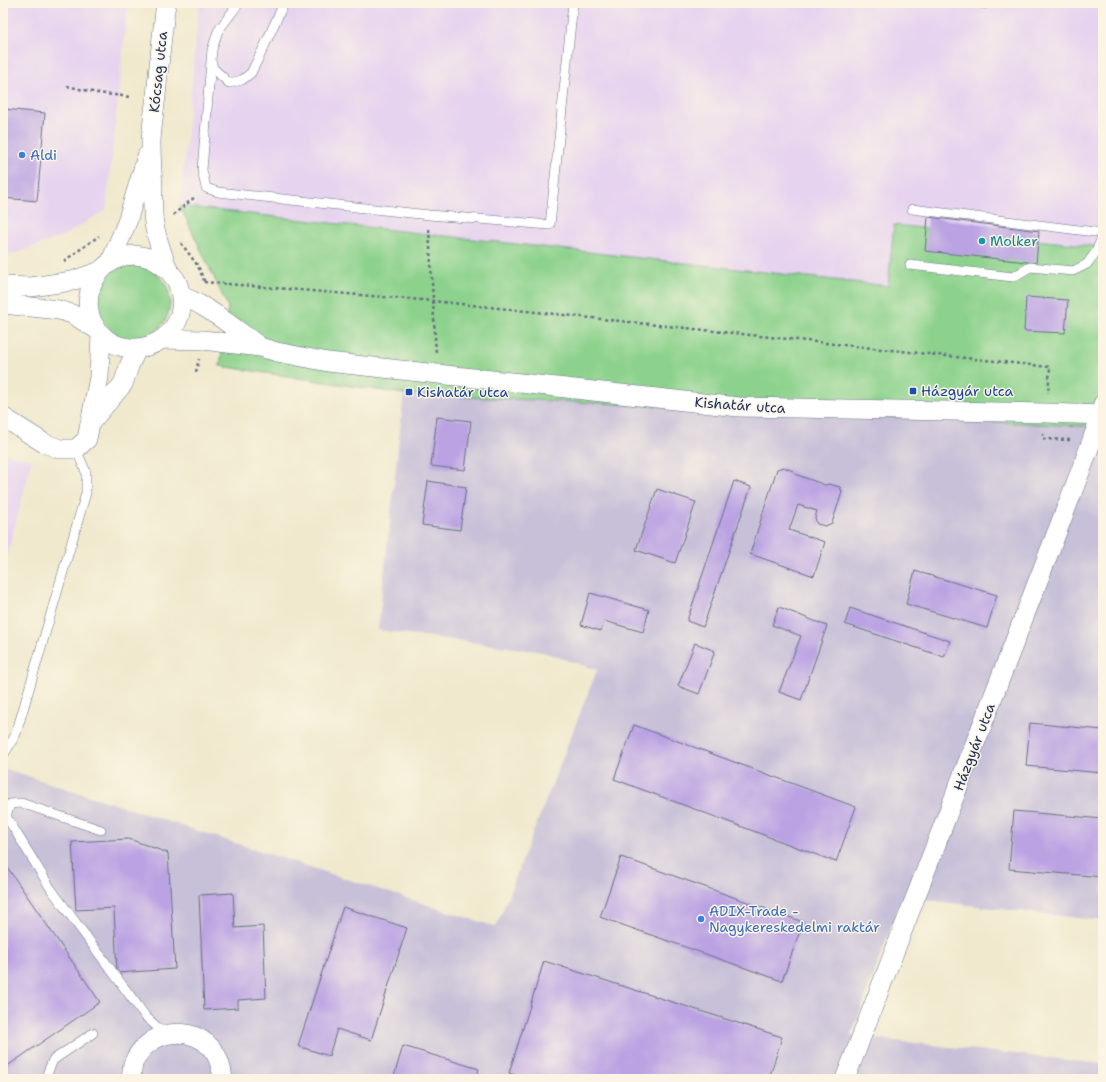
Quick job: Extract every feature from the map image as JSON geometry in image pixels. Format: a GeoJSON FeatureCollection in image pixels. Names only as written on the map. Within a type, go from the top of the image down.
{"type":"FeatureCollection","features":[{"type":"Feature","properties":{"kind":"street","name":"Kócsag utca"},"geometry":{"type":"LineString","coordinates":[[151,141],[166,3]]}},
{"type":"Feature","properties":{"kind":"street"},"geometry":{"type":"LineString","coordinates":[[3,417],[44,443],[60,449],[76,449],[87,439],[99,377],[99,332],[90,315],[88,300],[91,285],[104,266],[127,222],[151,141]]}},
{"type":"Feature","properties":{"kind":"street"},"geometry":{"type":"LineString","coordinates":[[151,141],[154,224],[168,270]]}},
{"type":"Feature","properties":{"kind":"street"},"geometry":{"type":"LineString","coordinates":[[3,286],[31,287],[72,281],[126,256],[141,256],[156,260],[168,270],[177,282],[181,296],[181,308],[172,330],[163,339],[151,346],[137,349],[118,346],[72,314],[59,310],[3,304]]}},
{"type":"Feature","properties":{"kind":"street"},"geometry":{"type":"LineString","coordinates":[[181,296],[188,298],[215,315],[260,346]]}},
{"type":"Feature","properties":{"kind":"street"},"geometry":{"type":"LineString","coordinates":[[163,339],[203,340],[260,346]]}},
{"type":"Feature","properties":{"kind":"street","name":"Kishatár utca"},"geometry":{"type":"LineString","coordinates":[[260,346],[277,352],[328,362],[739,407],[1045,413],[1102,411]]}},
{"type":"Feature","properties":{"kind":"street"},"geometry":{"type":"LineString","coordinates":[[89,424],[123,384],[137,349]]}},
{"type":"Feature","properties":{"kind":"street","name":"Házgyár utca"},"geometry":{"type":"LineString","coordinates":[[845,1079],[1084,462],[1102,411]]}},
{"type":"Feature","properties":{"kind":"street"},"geometry":{"type":"LineString","coordinates":[[131,1079],[133,1064],[140,1051],[151,1040],[165,1034],[179,1032],[193,1035],[205,1042],[215,1052],[221,1065],[223,1079]]}},
{"type":"Feature","properties":{"kind":"lane"},"geometry":{"type":"LineString","coordinates":[[239,3],[218,31],[212,50],[202,170],[206,188],[218,192],[429,215],[550,225],[573,3]]}},
{"type":"Feature","properties":{"kind":"lane"},"geometry":{"type":"LineString","coordinates":[[211,61],[213,68],[229,83],[242,80],[251,73],[284,3]]}},
{"type":"Feature","properties":{"kind":"lane"},"geometry":{"type":"LineString","coordinates":[[910,265],[1013,277],[1030,267],[1072,271],[1087,264],[1096,252],[1103,234],[912,209]]}},
{"type":"Feature","properties":{"kind":"lane"},"geometry":{"type":"LineString","coordinates":[[3,756],[16,734],[86,493],[86,472],[76,449]]}},
{"type":"Feature","properties":{"kind":"lane"},"geometry":{"type":"LineString","coordinates":[[101,830],[21,803],[10,804],[6,816],[56,896],[146,1017],[165,1034]]}},
{"type":"Feature","properties":{"kind":"lane"},"geometry":{"type":"LineString","coordinates":[[45,1079],[53,1060],[93,1033]]}},
{"type":"Feature","properties":{"kind":"path"},"geometry":{"type":"LineString","coordinates":[[68,86],[97,93],[131,97]]}},
{"type":"Feature","properties":{"kind":"path"},"geometry":{"type":"LineString","coordinates":[[172,216],[206,188]]}},
{"type":"Feature","properties":{"kind":"path"},"geometry":{"type":"LineString","coordinates":[[429,215],[437,374]]}},
{"type":"Feature","properties":{"kind":"path"},"geometry":{"type":"LineString","coordinates":[[61,263],[102,234]]}},
{"type":"Feature","properties":{"kind":"path"},"geometry":{"type":"LineString","coordinates":[[178,239],[198,266],[204,282],[434,301],[1050,367],[1048,389]]}},
{"type":"Feature","properties":{"kind":"shaded area"},"geometry":{"type":"Polygon","coordinates":[[[3,3],[128,3],[106,210],[63,236],[14,254],[3,253],[3,3]]]}},
{"type":"Feature","properties":{"kind":"shaded area"},"geometry":{"type":"Polygon","coordinates":[[[199,3],[1103,3],[1103,247],[895,225],[888,286],[180,206],[199,3]]]}},
{"type":"Feature","properties":{"kind":"shaded area"},"geometry":{"type":"Polygon","coordinates":[[[404,394],[1103,427],[1103,921],[902,897],[851,1036],[1103,1064],[1103,1079],[3,1079],[3,768],[496,927],[597,670],[543,652],[378,630],[404,394]]]}},
{"type":"Feature","properties":{"kind":"shaded area"},"geometry":{"type":"Polygon","coordinates":[[[3,453],[32,460],[3,572],[3,453]]]}},
{"type":"Feature","properties":{"kind":"green space"},"geometry":{"type":"Polygon","coordinates":[[[180,206],[888,286],[894,225],[1103,247],[1103,427],[404,394],[220,366],[228,307],[180,206]]]}},
{"type":"Feature","properties":{"kind":"green space"},"geometry":{"type":"Polygon","coordinates":[[[133,265],[154,271],[164,281],[170,302],[164,323],[154,333],[133,339],[112,333],[102,323],[96,302],[102,281],[112,271],[133,265]]]}},
{"type":"Feature","properties":{"kind":"building"},"geometry":{"type":"Polygon","coordinates":[[[926,3],[988,3],[987,8],[926,3]]]}},
{"type":"Feature","properties":{"kind":"building","name":"Aldi"},"geometry":{"type":"Polygon","coordinates":[[[3,109],[45,113],[37,201],[3,198],[3,109]]]}},
{"type":"Feature","properties":{"kind":"building","name":"Molker"},"geometry":{"type":"Polygon","coordinates":[[[928,217],[1039,231],[1036,263],[925,251],[928,217]]]}},
{"type":"Feature","properties":{"kind":"building"},"geometry":{"type":"Polygon","coordinates":[[[1026,297],[1068,300],[1065,333],[1024,331],[1026,297]]]}},
{"type":"Feature","properties":{"kind":"building"},"geometry":{"type":"Polygon","coordinates":[[[437,417],[471,421],[465,470],[431,466],[437,417]]]}},
{"type":"Feature","properties":{"kind":"building"},"geometry":{"type":"Polygon","coordinates":[[[783,467],[793,471],[795,474],[825,485],[829,484],[840,487],[842,492],[832,523],[825,526],[817,524],[815,518],[817,511],[798,505],[789,530],[825,542],[814,576],[750,554],[777,469],[783,467]]]}},
{"type":"Feature","properties":{"kind":"building"},"geometry":{"type":"Polygon","coordinates":[[[428,481],[466,487],[460,530],[422,525],[428,481]]]}},
{"type":"Feature","properties":{"kind":"building"},"geometry":{"type":"Polygon","coordinates":[[[734,481],[751,487],[703,627],[687,621],[734,481]]]}},
{"type":"Feature","properties":{"kind":"building"},"geometry":{"type":"Polygon","coordinates":[[[657,489],[696,502],[675,563],[636,550],[657,489]]]}},
{"type":"Feature","properties":{"kind":"building"},"geometry":{"type":"Polygon","coordinates":[[[915,571],[997,595],[987,628],[906,604],[915,571]]]}},
{"type":"Feature","properties":{"kind":"building"},"geometry":{"type":"Polygon","coordinates":[[[590,593],[649,610],[643,632],[604,621],[601,631],[581,625],[590,593]]]}},
{"type":"Feature","properties":{"kind":"building"},"geometry":{"type":"Polygon","coordinates":[[[779,607],[827,626],[801,700],[779,692],[801,636],[772,625],[779,607]]]}},
{"type":"Feature","properties":{"kind":"building"},"geometry":{"type":"Polygon","coordinates":[[[850,608],[950,641],[944,657],[845,624],[850,608]]]}},
{"type":"Feature","properties":{"kind":"building"},"geometry":{"type":"Polygon","coordinates":[[[695,643],[715,651],[699,694],[678,686],[695,643]]]}},
{"type":"Feature","properties":{"kind":"building"},"geometry":{"type":"Polygon","coordinates":[[[1030,723],[1103,730],[1103,773],[1026,766],[1030,723]]]}},
{"type":"Feature","properties":{"kind":"building"},"geometry":{"type":"Polygon","coordinates":[[[634,725],[856,807],[836,862],[614,779],[634,725]]]}},
{"type":"Feature","properties":{"kind":"building"},"geometry":{"type":"Polygon","coordinates":[[[1014,811],[1103,819],[1103,877],[1009,869],[1014,811]]]}},
{"type":"Feature","properties":{"kind":"building"},"geometry":{"type":"Polygon","coordinates":[[[129,839],[168,853],[175,969],[117,973],[114,908],[76,910],[72,842],[129,839]]]}},
{"type":"Feature","properties":{"kind":"building","name":"ADIX-Trade - Nagykereskedelmi raktár"},"geometry":{"type":"Polygon","coordinates":[[[621,857],[803,922],[782,981],[600,917],[621,857]]]}},
{"type":"Feature","properties":{"kind":"building"},"geometry":{"type":"Polygon","coordinates":[[[3,861],[100,1002],[3,1069],[3,861]]]}},
{"type":"Feature","properties":{"kind":"building"},"geometry":{"type":"Polygon","coordinates":[[[233,893],[235,928],[263,926],[266,998],[238,1000],[238,1008],[204,1010],[199,895],[233,893]]]}},
{"type":"Feature","properties":{"kind":"building"},"geometry":{"type":"Polygon","coordinates":[[[343,907],[407,928],[371,1040],[337,1029],[329,1056],[298,1046],[343,907]]]}},
{"type":"Feature","properties":{"kind":"building"},"geometry":{"type":"Polygon","coordinates":[[[544,961],[782,1037],[769,1079],[526,1079],[509,1073],[544,961]]]}},
{"type":"Feature","properties":{"kind":"building"},"geometry":{"type":"Polygon","coordinates":[[[403,1046],[479,1069],[476,1079],[393,1079],[403,1046]]]}},
{"type":"Feature","properties":{"kind":"place","name":"Aldi"},"geometry":{"type":"Point","coordinates":[22,155]}},
{"type":"Feature","properties":{"kind":"place","name":"Molker"},"geometry":{"type":"Point","coordinates":[982,241]}},
{"type":"Feature","properties":{"kind":"place","name":"Házgyár utca"},"geometry":{"type":"Point","coordinates":[913,391]}},
{"type":"Feature","properties":{"kind":"place","name":"Kishatár utca"},"geometry":{"type":"Point","coordinates":[409,392]}},
{"type":"Feature","properties":{"kind":"place","name":"ADIX-Trade - Nagykereskedelmi raktár"},"geometry":{"type":"Point","coordinates":[701,919]}}]}
